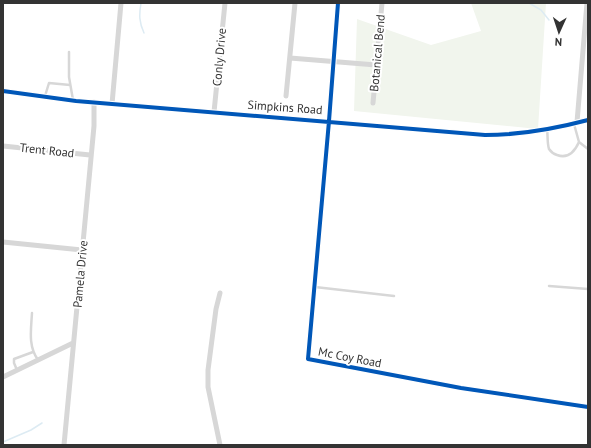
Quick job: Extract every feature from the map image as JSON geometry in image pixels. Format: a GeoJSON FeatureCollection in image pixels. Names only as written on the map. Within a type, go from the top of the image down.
{"type":"FeatureCollection","features":[{"type":"Feature","properties":{"kind":"street"},"geometry":{"type":"LineString","coordinates":[[112,104],[121,3]]}},
{"type":"Feature","properties":{"kind":"street","name":"Conly Drive"},"geometry":{"type":"LineString","coordinates":[[214,112],[225,3]]}},
{"type":"Feature","properties":{"kind":"street"},"geometry":{"type":"LineString","coordinates":[[286,96],[295,3]]}},
{"type":"Feature","properties":{"kind":"street","name":"Mc Coy Road"},"geometry":{"type":"LineString","coordinates":[[338,3],[308,358],[461,388],[588,407]]}},
{"type":"Feature","properties":{"kind":"street","name":"Botanical Bend"},"geometry":{"type":"LineString","coordinates":[[373,103],[382,3]]}},
{"type":"Feature","properties":{"kind":"street"},"geometry":{"type":"LineString","coordinates":[[576,123],[587,3]]}},
{"type":"Feature","properties":{"kind":"street"},"geometry":{"type":"LineString","coordinates":[[290,58],[376,65]]}},
{"type":"Feature","properties":{"kind":"street","name":"Simpkins Road"},"geometry":{"type":"LineString","coordinates":[[3,91],[74,101],[485,135],[508,135],[547,129],[588,120]]}},
{"type":"Feature","properties":{"kind":"street","name":"Pamela Drive"},"geometry":{"type":"LineString","coordinates":[[64,445],[90,155],[94,126],[94,102]]}},
{"type":"Feature","properties":{"kind":"street","name":"Trent Road"},"geometry":{"type":"LineString","coordinates":[[3,146],[90,155]]}},
{"type":"Feature","properties":{"kind":"street"},"geometry":{"type":"LineString","coordinates":[[3,242],[82,250]]}},
{"type":"Feature","properties":{"kind":"street"},"geometry":{"type":"LineString","coordinates":[[220,293],[216,309],[208,370],[208,387],[220,445]]}},
{"type":"Feature","properties":{"kind":"street"},"geometry":{"type":"LineString","coordinates":[[3,377],[73,343]]}},
{"type":"Feature","properties":{"kind":"lane"},"geometry":{"type":"LineString","coordinates":[[69,52],[68,70],[74,101]]}},
{"type":"Feature","properties":{"kind":"lane"},"geometry":{"type":"LineString","coordinates":[[44,97],[48,83],[52,82],[70,85]]}},
{"type":"Feature","properties":{"kind":"lane"},"geometry":{"type":"LineString","coordinates":[[547,129],[549,148],[551,152],[559,156],[568,155],[572,153],[579,142],[576,123]]}},
{"type":"Feature","properties":{"kind":"lane"},"geometry":{"type":"LineString","coordinates":[[579,142],[588,149]]}},
{"type":"Feature","properties":{"kind":"lane"},"geometry":{"type":"LineString","coordinates":[[549,286],[588,289]]}},
{"type":"Feature","properties":{"kind":"lane"},"geometry":{"type":"LineString","coordinates":[[314,287],[394,296]]}},
{"type":"Feature","properties":{"kind":"lane"},"geometry":{"type":"LineString","coordinates":[[32,314],[31,342],[33,352],[38,360]]}},
{"type":"Feature","properties":{"kind":"lane"},"geometry":{"type":"LineString","coordinates":[[17,370],[14,359],[33,352]]}},
{"type":"Feature","properties":{"kind":"shaded area"},"geometry":{"type":"Polygon","coordinates":[[[471,3],[546,3],[538,129],[354,111],[357,19],[431,45],[481,31],[471,3]]]}},
{"type":"Feature","properties":{"kind":"waterway"},"geometry":{"type":"LineString","coordinates":[[141,3],[140,18],[144,33]]}},
{"type":"Feature","properties":{"kind":"waterway"},"geometry":{"type":"LineString","coordinates":[[529,3],[541,10],[549,20]]}},
{"type":"Feature","properties":{"kind":"waterway"},"geometry":{"type":"LineString","coordinates":[[3,442],[31,430],[42,423]]}},
{"type":"Feature","properties":{"kind":"cycle path"},"geometry":{"type":"LineString","coordinates":[[338,3],[308,359],[461,388],[588,407]]}},
{"type":"Feature","properties":{"kind":"cycle path"},"geometry":{"type":"LineString","coordinates":[[3,91],[76,101],[485,135],[537,131],[588,120]]}}]}
